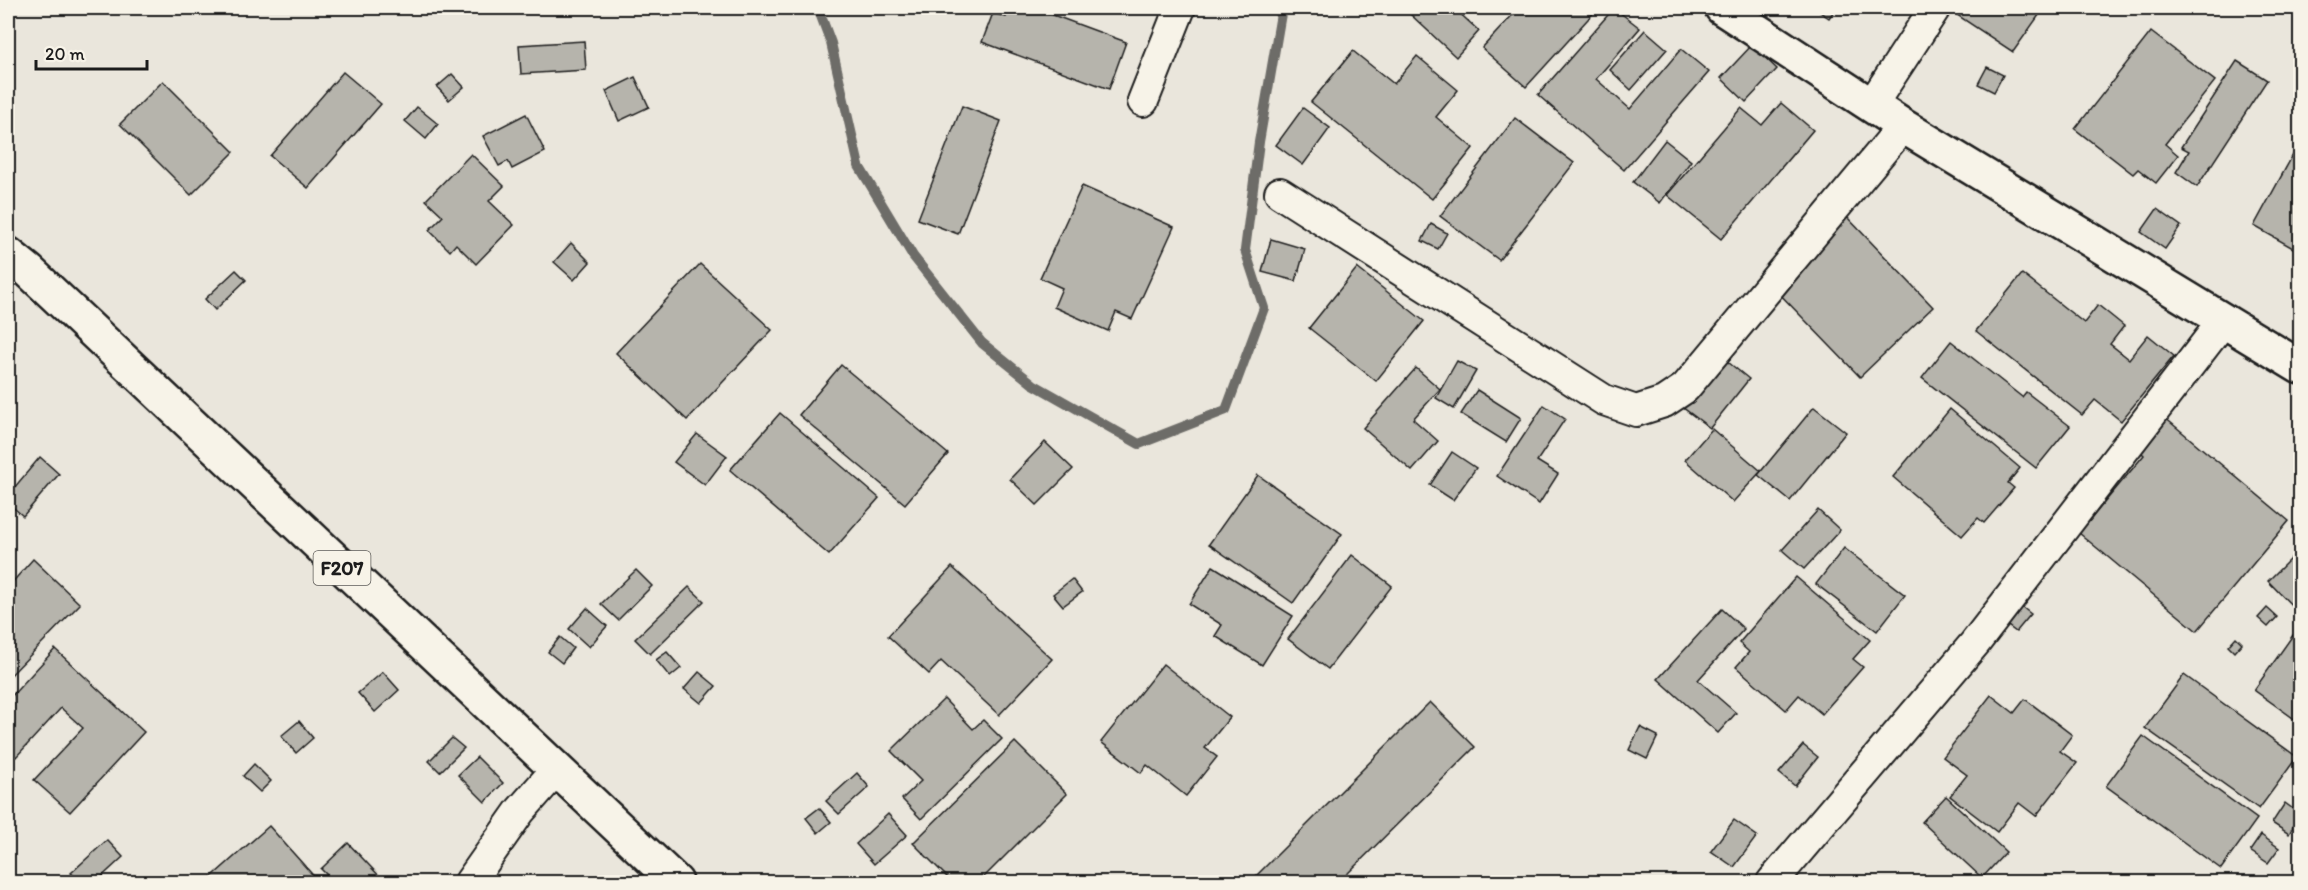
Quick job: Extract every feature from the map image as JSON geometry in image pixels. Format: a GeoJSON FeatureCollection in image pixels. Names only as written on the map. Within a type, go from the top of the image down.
{"type":"FeatureCollection","features":[{"type":"Feature","properties":{"kind":"main road"},"geometry":{"type":"LineString","coordinates":[[1741,12],[1871,106],[2301,367]]}},
{"type":"Feature","properties":{"kind":"main road","name":"F207"},"geometry":{"type":"LineString","coordinates":[[8,254],[29,271],[676,882]]}},
{"type":"Feature","properties":{"kind":"street"},"geometry":{"type":"LineString","coordinates":[[1143,101],[1180,8]]}},
{"type":"Feature","properties":{"kind":"street"},"geometry":{"type":"LineString","coordinates":[[1871,106],[1935,8]]}},
{"type":"Feature","properties":{"kind":"street"},"geometry":{"type":"LineString","coordinates":[[1280,193],[1605,400],[1636,411],[1664,402],[1685,388],[1903,126]]}},
{"type":"Feature","properties":{"kind":"street"},"geometry":{"type":"LineString","coordinates":[[1772,882],[1975,643],[2224,320]]}},
{"type":"Feature","properties":{"kind":"street"},"geometry":{"type":"LineString","coordinates":[[470,882],[520,811],[557,769]]}},
{"type":"Feature","properties":{"kind":"building"},"geometry":{"type":"Polygon","coordinates":[[[1010,8],[1034,8],[1126,42],[1109,89],[982,42],[993,13],[1006,17],[1010,8]]]}},
{"type":"Feature","properties":{"kind":"building"},"geometry":{"type":"Polygon","coordinates":[[[1416,8],[1454,8],[1479,31],[1456,57],[1410,14],[1416,8]]]}},
{"type":"Feature","properties":{"kind":"building"},"geometry":{"type":"Polygon","coordinates":[[[1519,8],[1598,8],[1526,87],[1482,48],[1519,8]]]}},
{"type":"Feature","properties":{"kind":"building"},"geometry":{"type":"Polygon","coordinates":[[[1614,8],[1640,28],[1596,79],[1630,109],[1681,49],[1709,72],[1624,170],[1538,95],[1614,8]]]}},
{"type":"Feature","properties":{"kind":"building"},"geometry":{"type":"Polygon","coordinates":[[[1814,8],[1836,8],[1829,18],[1814,8]]]}},
{"type":"Feature","properties":{"kind":"building"},"geometry":{"type":"Polygon","coordinates":[[[1949,8],[2044,8],[2013,52],[1949,8]]]}},
{"type":"Feature","properties":{"kind":"building"},"geometry":{"type":"Polygon","coordinates":[[[1645,30],[1667,49],[1631,90],[1610,70],[1645,30]]]}},
{"type":"Feature","properties":{"kind":"building"},"geometry":{"type":"Polygon","coordinates":[[[2151,32],[2215,81],[2165,144],[2178,155],[2156,183],[2138,169],[2133,174],[2075,129],[2151,32]]]}},
{"type":"Feature","properties":{"kind":"building"},"geometry":{"type":"Polygon","coordinates":[[[584,41],[586,70],[521,74],[519,45],[584,41]]]}},
{"type":"Feature","properties":{"kind":"building"},"geometry":{"type":"Polygon","coordinates":[[[1752,45],[1777,69],[1746,102],[1721,78],[1752,45]]]}},
{"type":"Feature","properties":{"kind":"building"},"geometry":{"type":"Polygon","coordinates":[[[1353,51],[1394,84],[1417,56],[1458,90],[1436,117],[1473,148],[1432,199],[1311,102],[1353,51]]]}},
{"type":"Feature","properties":{"kind":"building"},"geometry":{"type":"Polygon","coordinates":[[[2237,61],[2267,80],[2197,187],[2176,172],[2189,151],[2181,147],[2237,61]]]}},
{"type":"Feature","properties":{"kind":"building"},"geometry":{"type":"Polygon","coordinates":[[[1987,67],[2003,75],[1994,92],[1978,84],[1987,67]]]}},
{"type":"Feature","properties":{"kind":"building"},"geometry":{"type":"Polygon","coordinates":[[[343,72],[381,104],[308,188],[270,156],[343,72]]]}},
{"type":"Feature","properties":{"kind":"building"},"geometry":{"type":"Polygon","coordinates":[[[452,74],[464,87],[449,100],[437,87],[452,74]]]}},
{"type":"Feature","properties":{"kind":"building"},"geometry":{"type":"Polygon","coordinates":[[[635,77],[649,107],[619,121],[606,91],[635,77]]]}},
{"type":"Feature","properties":{"kind":"building"},"geometry":{"type":"Polygon","coordinates":[[[163,81],[234,152],[191,195],[120,124],[163,81]]]}},
{"type":"Feature","properties":{"kind":"building"},"geometry":{"type":"Polygon","coordinates":[[[1781,103],[1813,130],[1721,239],[1667,195],[1741,108],[1762,125],[1781,103]]]}},
{"type":"Feature","properties":{"kind":"building"},"geometry":{"type":"Polygon","coordinates":[[[962,106],[1001,121],[958,234],[918,219],[962,106]]]}},
{"type":"Feature","properties":{"kind":"building"},"geometry":{"type":"Polygon","coordinates":[[[417,107],[438,124],[426,139],[405,121],[417,107]]]}},
{"type":"Feature","properties":{"kind":"building"},"geometry":{"type":"Polygon","coordinates":[[[1303,108],[1330,128],[1303,165],[1276,145],[1303,108]]]}},
{"type":"Feature","properties":{"kind":"building"},"geometry":{"type":"Polygon","coordinates":[[[526,114],[545,152],[512,169],[508,161],[499,166],[483,136],[526,114]]]}},
{"type":"Feature","properties":{"kind":"building"},"geometry":{"type":"Polygon","coordinates":[[[1515,118],[1574,163],[1499,260],[1440,216],[1515,118]]]}},
{"type":"Feature","properties":{"kind":"building"},"geometry":{"type":"Polygon","coordinates":[[[1665,140],[1691,161],[1660,203],[1633,182],[1665,140]]]}},
{"type":"Feature","properties":{"kind":"building"},"geometry":{"type":"Polygon","coordinates":[[[2300,142],[2300,252],[2254,226],[2300,142]]]}},
{"type":"Feature","properties":{"kind":"building"},"geometry":{"type":"Polygon","coordinates":[[[471,154],[504,186],[489,201],[514,225],[476,264],[456,244],[450,251],[429,230],[443,216],[426,200],[471,154]]]}},
{"type":"Feature","properties":{"kind":"building"},"geometry":{"type":"Polygon","coordinates":[[[1082,186],[1174,227],[1132,319],[1116,312],[1108,331],[1054,307],[1062,288],[1040,278],[1082,186]]]}},
{"type":"Feature","properties":{"kind":"building"},"geometry":{"type":"Polygon","coordinates":[[[2157,209],[2181,226],[2165,249],[2141,232],[2157,209]]]}},
{"type":"Feature","properties":{"kind":"building"},"geometry":{"type":"Polygon","coordinates":[[[1846,216],[1933,307],[1860,377],[1772,286],[1846,216]]]}},
{"type":"Feature","properties":{"kind":"building"},"geometry":{"type":"Polygon","coordinates":[[[1431,224],[1447,233],[1438,249],[1422,241],[1431,224]]]}},
{"type":"Feature","properties":{"kind":"building"},"geometry":{"type":"Polygon","coordinates":[[[1271,239],[1305,249],[1296,281],[1262,272],[1271,239]]]}},
{"type":"Feature","properties":{"kind":"building"},"geometry":{"type":"Polygon","coordinates":[[[571,243],[590,262],[574,280],[554,262],[571,243]]]}},
{"type":"Feature","properties":{"kind":"building"},"geometry":{"type":"Polygon","coordinates":[[[700,264],[772,330],[687,420],[616,353],[700,264]]]}},
{"type":"Feature","properties":{"kind":"building"},"geometry":{"type":"Polygon","coordinates":[[[1357,268],[1424,321],[1376,381],[1309,328],[1357,268]]]}},
{"type":"Feature","properties":{"kind":"building"},"geometry":{"type":"Polygon","coordinates":[[[236,270],[246,280],[215,310],[205,299],[236,270]]]}},
{"type":"Feature","properties":{"kind":"building"},"geometry":{"type":"Polygon","coordinates":[[[2022,274],[2084,323],[2098,305],[2124,326],[2110,344],[2129,359],[2148,335],[2174,356],[2121,421],[2095,400],[2082,415],[1976,331],[2022,274]]]}},
{"type":"Feature","properties":{"kind":"building"},"geometry":{"type":"Polygon","coordinates":[[[1951,341],[2022,397],[2026,392],[2070,426],[2036,468],[1922,378],[1951,341]]]}},
{"type":"Feature","properties":{"kind":"building"},"geometry":{"type":"Polygon","coordinates":[[[1718,354],[1749,379],[1710,428],[1678,404],[1718,354]]]}},
{"type":"Feature","properties":{"kind":"building"},"geometry":{"type":"Polygon","coordinates":[[[1457,361],[1476,371],[1454,409],[1436,398],[1457,361]]]}},
{"type":"Feature","properties":{"kind":"building"},"geometry":{"type":"Polygon","coordinates":[[[841,365],[948,454],[905,504],[799,415],[841,365]]]}},
{"type":"Feature","properties":{"kind":"building"},"geometry":{"type":"Polygon","coordinates":[[[1416,368],[1440,389],[1413,419],[1438,441],[1412,471],[1363,428],[1416,368]]]}},
{"type":"Feature","properties":{"kind":"building"},"geometry":{"type":"Polygon","coordinates":[[[1477,390],[1521,418],[1506,442],[1461,414],[1477,390]]]}},
{"type":"Feature","properties":{"kind":"building"},"geometry":{"type":"Polygon","coordinates":[[[1544,405],[1565,419],[1537,461],[1558,474],[1539,504],[1497,476],[1544,405]]]}},
{"type":"Feature","properties":{"kind":"building"},"geometry":{"type":"Polygon","coordinates":[[[1814,407],[1846,432],[1790,501],[1758,475],[1814,407]]]}},
{"type":"Feature","properties":{"kind":"building"},"geometry":{"type":"Polygon","coordinates":[[[1950,409],[2020,468],[2008,483],[2014,488],[1984,523],[1978,518],[1962,536],[1893,477],[1950,409]]]}},
{"type":"Feature","properties":{"kind":"building"},"geometry":{"type":"Polygon","coordinates":[[[780,413],[879,498],[829,555],[730,470],[780,413]]]}},
{"type":"Feature","properties":{"kind":"building"},"geometry":{"type":"Polygon","coordinates":[[[2164,417],[2289,521],[2197,631],[2079,533],[2144,455],[2138,449],[2164,417]]]}},
{"type":"Feature","properties":{"kind":"building"},"geometry":{"type":"Polygon","coordinates":[[[1712,429],[1761,471],[1733,502],[1685,460],[1712,429]]]}},
{"type":"Feature","properties":{"kind":"building"},"geometry":{"type":"Polygon","coordinates":[[[697,434],[727,456],[705,485],[674,462],[697,434]]]}},
{"type":"Feature","properties":{"kind":"building"},"geometry":{"type":"Polygon","coordinates":[[[1045,442],[1073,469],[1037,505],[1010,479],[1045,442]]]}},
{"type":"Feature","properties":{"kind":"building"},"geometry":{"type":"Polygon","coordinates":[[[1452,452],[1476,468],[1453,500],[1430,485],[1452,452]]]}},
{"type":"Feature","properties":{"kind":"building"},"geometry":{"type":"Polygon","coordinates":[[[40,457],[59,474],[23,516],[8,503],[8,495],[40,457]]]}},
{"type":"Feature","properties":{"kind":"building"},"geometry":{"type":"Polygon","coordinates":[[[1258,475],[1342,534],[1293,603],[1209,544],[1258,475]]]}},
{"type":"Feature","properties":{"kind":"building"},"geometry":{"type":"Polygon","coordinates":[[[1818,510],[1840,530],[1804,569],[1782,550],[1818,510]]]}},
{"type":"Feature","properties":{"kind":"building"},"geometry":{"type":"Polygon","coordinates":[[[1844,548],[1905,595],[1877,631],[1816,584],[1844,548]]]}},
{"type":"Feature","properties":{"kind":"building"},"geometry":{"type":"Polygon","coordinates":[[[2300,549],[2300,614],[2268,581],[2300,549]]]}},
{"type":"Feature","properties":{"kind":"building"},"geometry":{"type":"Polygon","coordinates":[[[1352,555],[1392,586],[1328,669],[1288,639],[1352,555]]]}},
{"type":"Feature","properties":{"kind":"building"},"geometry":{"type":"Polygon","coordinates":[[[33,559],[80,604],[8,678],[8,587],[33,559]]]}},
{"type":"Feature","properties":{"kind":"building"},"geometry":{"type":"Polygon","coordinates":[[[1213,566],[1293,616],[1262,665],[1215,636],[1222,625],[1189,604],[1213,566]]]}},
{"type":"Feature","properties":{"kind":"building"},"geometry":{"type":"Polygon","coordinates":[[[952,567],[1052,659],[999,715],[941,661],[929,674],[888,636],[952,567]]]}},
{"type":"Feature","properties":{"kind":"building"},"geometry":{"type":"Polygon","coordinates":[[[636,570],[652,586],[618,620],[601,604],[636,570]]]}},
{"type":"Feature","properties":{"kind":"building"},"geometry":{"type":"Polygon","coordinates":[[[1796,577],[1870,640],[1853,659],[1863,667],[1822,714],[1799,695],[1786,710],[1736,667],[1749,652],[1739,643],[1796,577]]]}},
{"type":"Feature","properties":{"kind":"building"},"geometry":{"type":"Polygon","coordinates":[[[1072,579],[1082,592],[1063,606],[1053,594],[1072,579]]]}},
{"type":"Feature","properties":{"kind":"building"},"geometry":{"type":"Polygon","coordinates":[[[689,587],[704,601],[650,654],[635,639],[689,587]]]}},
{"type":"Feature","properties":{"kind":"building"},"geometry":{"type":"Polygon","coordinates":[[[2018,604],[2031,614],[2016,632],[2004,623],[2018,604]]]}},
{"type":"Feature","properties":{"kind":"building"},"geometry":{"type":"Polygon","coordinates":[[[587,608],[607,626],[589,647],[569,629],[587,608]]]}},
{"type":"Feature","properties":{"kind":"building"},"geometry":{"type":"Polygon","coordinates":[[[2267,608],[2277,617],[2268,627],[2258,618],[2267,608]]]}},
{"type":"Feature","properties":{"kind":"building"},"geometry":{"type":"Polygon","coordinates":[[[1722,609],[1744,629],[1698,680],[1736,713],[1718,733],[1658,679],[1722,609]]]}},
{"type":"Feature","properties":{"kind":"building"},"geometry":{"type":"Polygon","coordinates":[[[2293,635],[2300,640],[2300,723],[2254,690],[2293,635]]]}},
{"type":"Feature","properties":{"kind":"building"},"geometry":{"type":"Polygon","coordinates":[[[560,637],[573,648],[562,663],[548,652],[560,637]]]}},
{"type":"Feature","properties":{"kind":"building"},"geometry":{"type":"Polygon","coordinates":[[[2236,637],[2242,643],[2234,652],[2228,646],[2236,637]]]}},
{"type":"Feature","properties":{"kind":"building"},"geometry":{"type":"Polygon","coordinates":[[[55,649],[144,732],[70,812],[34,780],[83,728],[61,708],[16,757],[8,749],[8,700],[55,649]]]}},
{"type":"Feature","properties":{"kind":"building"},"geometry":{"type":"Polygon","coordinates":[[[667,652],[681,668],[670,677],[656,660],[667,652]]]}},
{"type":"Feature","properties":{"kind":"building"},"geometry":{"type":"Polygon","coordinates":[[[1163,664],[1230,717],[1205,748],[1217,757],[1186,796],[1147,765],[1141,773],[1101,742],[1163,664]]]}},
{"type":"Feature","properties":{"kind":"building"},"geometry":{"type":"Polygon","coordinates":[[[383,672],[399,690],[375,712],[358,693],[383,672]]]}},
{"type":"Feature","properties":{"kind":"building"},"geometry":{"type":"Polygon","coordinates":[[[699,672],[716,686],[701,703],[684,689],[699,672]]]}},
{"type":"Feature","properties":{"kind":"building"},"geometry":{"type":"Polygon","coordinates":[[[2184,675],[2297,757],[2259,809],[2145,728],[2184,675]]]}},
{"type":"Feature","properties":{"kind":"building"},"geometry":{"type":"Polygon","coordinates":[[[1991,695],[2014,713],[2025,699],[2072,735],[2060,751],[2077,763],[2036,816],[2019,803],[1997,832],[1950,796],[1967,775],[1943,757],[1991,695]]]}},
{"type":"Feature","properties":{"kind":"building"},"geometry":{"type":"Polygon","coordinates":[[[944,699],[973,729],[983,720],[1002,739],[921,819],[902,799],[921,781],[891,751],[944,699]]]}},
{"type":"Feature","properties":{"kind":"building"},"geometry":{"type":"Polygon","coordinates":[[[1430,702],[1475,747],[1339,882],[1250,882],[1430,702]]]}},
{"type":"Feature","properties":{"kind":"building"},"geometry":{"type":"Polygon","coordinates":[[[299,721],[313,738],[296,753],[281,736],[299,721]]]}},
{"type":"Feature","properties":{"kind":"building"},"geometry":{"type":"Polygon","coordinates":[[[1640,727],[1658,736],[1647,759],[1629,750],[1640,727]]]}},
{"type":"Feature","properties":{"kind":"building"},"geometry":{"type":"Polygon","coordinates":[[[2143,736],[2257,819],[2221,869],[2106,786],[2143,736]]]}},
{"type":"Feature","properties":{"kind":"building"},"geometry":{"type":"Polygon","coordinates":[[[452,738],[464,748],[440,772],[429,761],[452,738]]]}},
{"type":"Feature","properties":{"kind":"building"},"geometry":{"type":"Polygon","coordinates":[[[1015,742],[1067,794],[979,882],[952,882],[913,843],[1015,742]]]}},
{"type":"Feature","properties":{"kind":"building"},"geometry":{"type":"Polygon","coordinates":[[[1803,745],[1818,757],[1795,786],[1779,773],[1803,745]]]}},
{"type":"Feature","properties":{"kind":"building"},"geometry":{"type":"Polygon","coordinates":[[[477,757],[503,783],[485,802],[458,775],[477,757]]]}},
{"type":"Feature","properties":{"kind":"building"},"geometry":{"type":"Polygon","coordinates":[[[254,764],[271,781],[260,792],[243,776],[254,764]]]}},
{"type":"Feature","properties":{"kind":"building"},"geometry":{"type":"Polygon","coordinates":[[[857,773],[869,787],[839,814],[826,801],[857,773]]]}},
{"type":"Feature","properties":{"kind":"building"},"geometry":{"type":"Polygon","coordinates":[[[1946,796],[2006,852],[1982,878],[1922,822],[1946,796]]]}},
{"type":"Feature","properties":{"kind":"building"},"geometry":{"type":"Polygon","coordinates":[[[2285,803],[2300,814],[2289,834],[2272,823],[2285,803]]]}},
{"type":"Feature","properties":{"kind":"building"},"geometry":{"type":"Polygon","coordinates":[[[819,808],[831,822],[818,833],[806,818],[819,808]]]}},
{"type":"Feature","properties":{"kind":"building"},"geometry":{"type":"Polygon","coordinates":[[[888,814],[907,835],[874,864],[856,844],[888,814]]]}},
{"type":"Feature","properties":{"kind":"building"},"geometry":{"type":"Polygon","coordinates":[[[1734,820],[1757,836],[1734,867],[1711,851],[1734,820]]]}},
{"type":"Feature","properties":{"kind":"building"},"geometry":{"type":"Polygon","coordinates":[[[269,826],[319,882],[206,882],[269,826]]]}},
{"type":"Feature","properties":{"kind":"building"},"geometry":{"type":"Polygon","coordinates":[[[2261,835],[2279,848],[2268,863],[2250,851],[2261,835]]]}},
{"type":"Feature","properties":{"kind":"building"},"geometry":{"type":"Polygon","coordinates":[[[107,840],[123,857],[96,882],[81,882],[71,873],[107,840]]]}},
{"type":"Feature","properties":{"kind":"building"},"geometry":{"type":"Polygon","coordinates":[[[348,843],[385,882],[334,882],[321,869],[348,843]]]}},
{"type":"Feature","properties":{"kind":"waterway"},"geometry":{"type":"LineString","coordinates":[[818,8],[831,43],[859,166],[913,256],[982,343],[1033,384],[1139,444],[1226,410],[1264,308],[1245,250],[1259,142],[1282,8]]}}]}
